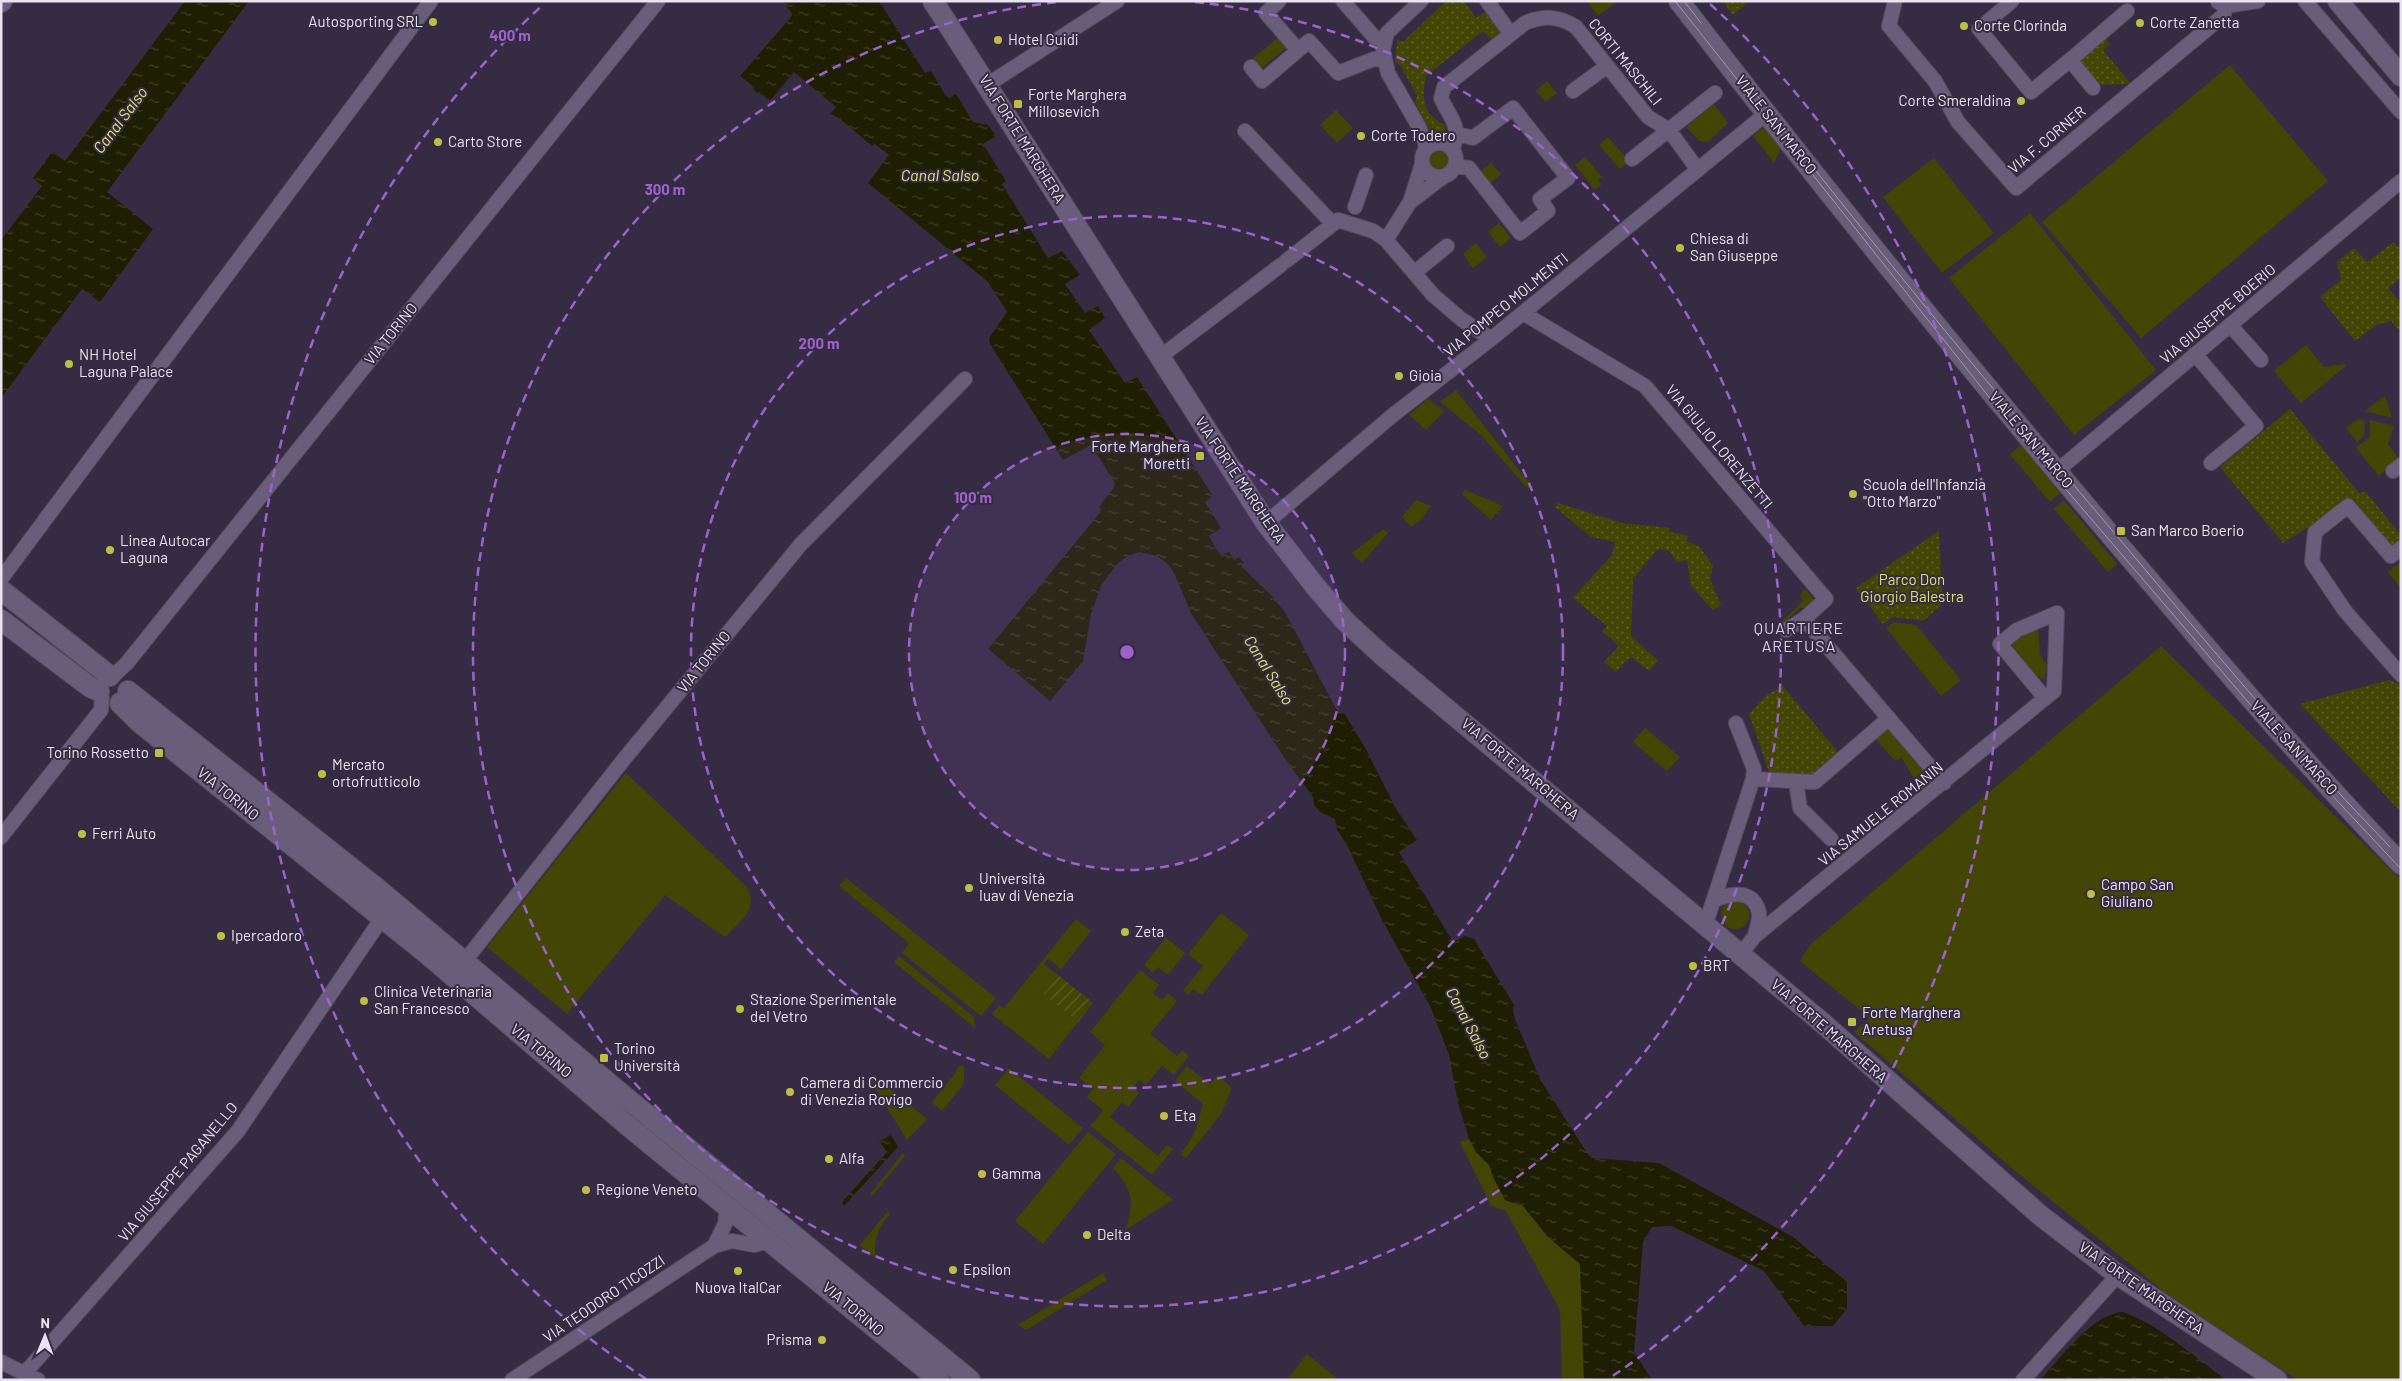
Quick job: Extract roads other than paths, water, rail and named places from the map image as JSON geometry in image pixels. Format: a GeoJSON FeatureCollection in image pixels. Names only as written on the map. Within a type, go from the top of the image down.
{"type":"FeatureCollection","features":[{"type":"Feature","properties":{"kind":"street"},"geometry":{"type":"LineString","coordinates":[[1,579],[431,1]]}},
{"type":"Feature","properties":{"kind":"street","name":"VIA TORINO"},"geometry":{"type":"LineString","coordinates":[[1,620],[90,687],[115,685],[658,1]]}},
{"type":"Feature","properties":{"kind":"street","name":"VIA FORTE MARGHERA"},"geometry":{"type":"LineString","coordinates":[[933,1],[1266,523],[1315,586],[1345,620],[1382,655],[1739,956],[1825,1026],[2041,1216],[2118,1275],[2277,1380]]}},
{"type":"Feature","properties":{"kind":"street"},"geometry":{"type":"LineString","coordinates":[[987,85],[1117,1]]}},
{"type":"Feature","properties":{"kind":"street"},"geometry":{"type":"LineString","coordinates":[[1342,1],[1375,38],[1384,39]]}},
{"type":"Feature","properties":{"kind":"street"},"geometry":{"type":"LineString","coordinates":[[1421,1],[1387,33],[1384,39],[1384,60],[1388,73],[1419,127],[1427,148]]}},
{"type":"Feature","properties":{"kind":"street"},"geometry":{"type":"LineString","coordinates":[[1487,1],[1512,34]]}},
{"type":"Feature","properties":{"kind":"street","name":"VIALE SAN MARCO"},"geometry":{"type":"LineString","coordinates":[[1680,1],[1767,113],[2056,472],[2287,741],[2401,864]]}},
{"type":"Feature","properties":{"kind":"street","name":"VIA F. CORNER"},"geometry":{"type":"LineString","coordinates":[[1895,1],[1889,26],[1935,81],[1958,122],[2016,188],[2224,15],[2222,3],[2258,1]]}},
{"type":"Feature","properties":{"kind":"street"},"geometry":{"type":"LineString","coordinates":[[2012,1],[1979,29],[2031,92],[2127,11]]}},
{"type":"Feature","properties":{"kind":"street"},"geometry":{"type":"LineString","coordinates":[[2305,1],[2401,112]]}},
{"type":"Feature","properties":{"kind":"street"},"geometry":{"type":"LineString","coordinates":[[2338,1],[2401,76]]}},
{"type":"Feature","properties":{"kind":"street"},"geometry":{"type":"LineString","coordinates":[[1272,12],[1304,45],[1338,73],[1374,59],[1384,60]]}},
{"type":"Feature","properties":{"kind":"street","name":"CORTI MASCHILI"},"geometry":{"type":"LineString","coordinates":[[1458,134],[1456,126],[1441,98],[1441,92],[1444,87],[1525,22],[1539,17],[1551,17],[1566,20],[1576,27],[1648,118],[1669,130],[1698,170]]}},
{"type":"Feature","properties":{"kind":"street"},"geometry":{"type":"LineString","coordinates":[[1251,67],[1262,81],[1304,45]]}},
{"type":"Feature","properties":{"kind":"street"},"geometry":{"type":"LineString","coordinates":[[2070,60],[2093,88]]}},
{"type":"Feature","properties":{"kind":"street"},"geometry":{"type":"LineString","coordinates":[[1573,92],[1607,66]]}},
{"type":"Feature","properties":{"kind":"street"},"geometry":{"type":"LineString","coordinates":[[1632,159],[1715,94]]}},
{"type":"Feature","properties":{"kind":"street"},"geometry":{"type":"LineString","coordinates":[[1453,150],[1458,134],[1473,138],[1513,108],[1570,176],[1540,200],[1548,211],[1517,235],[1499,213],[1469,168],[1456,166]]}},
{"type":"Feature","properties":{"kind":"street","name":"VIA POMPEO MOLMENTI"},"geometry":{"type":"LineString","coordinates":[[1266,523],[1393,415],[1491,339],[1767,113]]}},
{"type":"Feature","properties":{"kind":"street"},"geometry":{"type":"LineString","coordinates":[[1246,131],[1333,224]]}},
{"type":"Feature","properties":{"kind":"street"},"geometry":{"type":"LineString","coordinates":[[1386,240],[1410,202],[1427,148],[1437,143],[1448,146],[1453,150],[1457,160],[1456,166],[1449,175],[1410,202]]}},
{"type":"Feature","properties":{"kind":"street"},"geometry":{"type":"LineString","coordinates":[[1422,164],[1424,169],[1433,176],[1444,177]]}},
{"type":"Feature","properties":{"kind":"street"},"geometry":{"type":"LineString","coordinates":[[1355,207],[1366,175]]}},
{"type":"Feature","properties":{"kind":"street","name":"VIA GIUSEPPE BOERIO"},"geometry":{"type":"LineString","coordinates":[[2056,472],[2401,181]]}},
{"type":"Feature","properties":{"kind":"street"},"geometry":{"type":"LineString","coordinates":[[1160,357],[1338,220],[1373,232],[1386,240],[1433,295],[1461,319],[1491,339]]}},
{"type":"Feature","properties":{"kind":"street"},"geometry":{"type":"LineString","coordinates":[[1414,273],[1446,246]]}},
{"type":"Feature","properties":{"kind":"street","name":"VIA GIULIO LORENZETTI"},"geometry":{"type":"LineString","coordinates":[[1523,313],[1645,386],[1826,599],[1804,619],[1786,630]]}},
{"type":"Feature","properties":{"kind":"street"},"geometry":{"type":"LineString","coordinates":[[2230,325],[2261,360]]}},
{"type":"Feature","properties":{"kind":"street"},"geometry":{"type":"LineString","coordinates":[[2196,354],[2256,426],[2211,463]]}},
{"type":"Feature","properties":{"kind":"street","name":"VIA TORINO"},"geometry":{"type":"LineString","coordinates":[[464,962],[625,758],[801,544],[965,379]]}},
{"type":"Feature","properties":{"kind":"street"},"geometry":{"type":"LineString","coordinates":[[2401,548],[2391,556],[2348,506],[2315,532],[2312,562],[2345,611],[2401,675]]}},
{"type":"Feature","properties":{"kind":"street","name":"VIA TORINO"},"geometry":{"type":"LineString","coordinates":[[1,590],[115,685],[357,873],[970,1380]]}},
{"type":"Feature","properties":{"kind":"street","name":"VIA SAMUELE ROMANIN"},"geometry":{"type":"LineString","coordinates":[[1739,956],[1755,936],[2054,691],[2057,613],[2017,630],[2000,644],[2045,698]]}},
{"type":"Feature","properties":{"kind":"street"},"geometry":{"type":"LineString","coordinates":[[1804,619],[1944,783]]}},
{"type":"Feature","properties":{"kind":"street"},"geometry":{"type":"LineString","coordinates":[[1,837],[101,710],[115,685]]}},
{"type":"Feature","properties":{"kind":"street","name":"VIA TORINO"},"geometry":{"type":"LineString","coordinates":[[115,685],[143,726],[382,918],[939,1380]]}},
{"type":"Feature","properties":{"kind":"street"},"geometry":{"type":"LineString","coordinates":[[1753,779],[1815,782],[1889,718]]}},
{"type":"Feature","properties":{"kind":"street"},"geometry":{"type":"LineString","coordinates":[[1705,926],[1753,779],[1754,769],[1736,723]]}},
{"type":"Feature","properties":{"kind":"street"},"geometry":{"type":"LineString","coordinates":[[1796,782],[1800,808],[1831,839]]}},
{"type":"Feature","properties":{"kind":"street"},"geometry":{"type":"LineString","coordinates":[[1713,901],[1729,893],[1737,893],[1751,898],[1759,912],[1755,936]]}},
{"type":"Feature","properties":{"kind":"street","name":"VIA GIUSEPPE PAGANELLO"},"geometry":{"type":"LineString","coordinates":[[24,1374],[238,1131],[382,918]]}},
{"type":"Feature","properties":{"kind":"street"},"geometry":{"type":"LineString","coordinates":[[714,1246],[724,1224],[727,1206]]}},
{"type":"Feature","properties":{"kind":"street","name":"VIA TEODORO TICOZZI"},"geometry":{"type":"LineString","coordinates":[[512,1380],[714,1246],[732,1241],[754,1245],[771,1241]]}},
{"type":"Feature","properties":{"kind":"street"},"geometry":{"type":"LineString","coordinates":[[2023,1380],[2118,1275]]}},
{"type":"Feature","properties":{"kind":"street"},"geometry":{"type":"LineString","coordinates":[[1,1362],[38,1380]]}},
{"type":"Feature","properties":{"kind":"water","name":"Canal Salso"},"geometry":{"type":"Polygon","coordinates":[[[185,1],[249,1],[107,192],[153,229],[100,302],[82,289],[1,398],[1,240],[42,186],[33,178],[52,152],[65,161],[185,1]]]}},
{"type":"Feature","properties":{"kind":"water","name":"Canal Salso"},"geometry":{"type":"Polygon","coordinates":[[[783,1],[879,1],[925,73],[931,71],[946,96],[950,98],[956,94],[973,122],[988,125],[996,136],[983,144],[1006,181],[1002,184],[1048,258],[1062,251],[1080,275],[1065,284],[1085,313],[1098,306],[1105,318],[1089,330],[1125,383],[1137,377],[1213,496],[1205,502],[1221,528],[1209,536],[1220,555],[1229,552],[1234,560],[1239,557],[1244,563],[1241,566],[1272,596],[1286,614],[1339,714],[1344,713],[1366,749],[1395,807],[1417,840],[1399,852],[1453,942],[1465,936],[1474,939],[1514,1005],[1515,1019],[1540,1079],[1587,1153],[1592,1158],[1659,1163],[1793,1237],[1847,1282],[1847,1309],[1833,1326],[1804,1326],[1764,1271],[1671,1226],[1652,1227],[1643,1242],[1634,1352],[1652,1380],[1584,1380],[1580,1264],[1548,1237],[1523,1206],[1505,1200],[1489,1165],[1476,1152],[1469,1139],[1458,1103],[1449,1055],[1431,1008],[1383,922],[1346,843],[1337,830],[1335,819],[1320,812],[1314,805],[1313,797],[1287,762],[1191,613],[1175,575],[1168,564],[1157,556],[1139,552],[1128,556],[1118,563],[1102,584],[1091,614],[1083,661],[1050,701],[988,649],[1098,515],[1101,510],[1099,506],[1113,489],[1115,483],[1091,445],[1063,460],[990,344],[989,338],[1007,312],[988,282],[868,183],[889,155],[875,144],[872,146],[839,118],[830,114],[836,107],[794,72],[770,101],[763,95],[755,92],[753,86],[740,76],[790,18],[792,14],[783,1]]]}},
{"type":"Feature","properties":{"kind":"water"},"geometry":{"type":"Polygon","coordinates":[[[891,1135],[898,1147],[844,1206],[842,1202],[887,1152],[879,1141],[891,1135]]]}},
{"type":"Feature","properties":{"kind":"water"},"geometry":{"type":"Polygon","coordinates":[[[2122,1312],[2148,1323],[2162,1332],[2226,1380],[2040,1380],[2088,1329],[2111,1315],[2122,1312]]]}},
{"type":"Feature","properties":{"kind":"tram line"},"geometry":{"type":"LineString","coordinates":[[1675,1],[2016,431],[2284,744],[2401,869]]}},
{"type":"Feature","properties":{"kind":"tram line"},"geometry":{"type":"LineString","coordinates":[[1684,1],[1701,23]]}},
{"type":"Feature","properties":{"kind":"tram line"},"geometry":{"type":"LineString","coordinates":[[1751,88],[1883,255],[2065,475],[2213,650],[2318,770],[2390,847]]}},
{"type":"Feature","properties":{"kind":"place","name":"Autosporting SRL"},"geometry":{"type":"Point","coordinates":[433,22]}},
{"type":"Feature","properties":{"kind":"place","name":"Corte Zanetta"},"geometry":{"type":"Point","coordinates":[2140,23]}},
{"type":"Feature","properties":{"kind":"place","name":"Corte Clorinda"},"geometry":{"type":"Point","coordinates":[1964,26]}},
{"type":"Feature","properties":{"kind":"place","name":"Hotel Guidi"},"geometry":{"type":"Point","coordinates":[998,40]}},
{"type":"Feature","properties":{"kind":"place","name":"Corte Smeraldina"},"geometry":{"type":"Point","coordinates":[2021,101]}},
{"type":"Feature","properties":{"kind":"place","name":"Forte Marghera Millosevich"},"geometry":{"type":"Point","coordinates":[1018,104]}},
{"type":"Feature","properties":{"kind":"place","name":"Corte Todero"},"geometry":{"type":"Point","coordinates":[1361,136]}},
{"type":"Feature","properties":{"kind":"place","name":"Carto Store"},"geometry":{"type":"Point","coordinates":[438,142]}},
{"type":"Feature","properties":{"kind":"place","name":"Chiesa di San Giuseppe"},"geometry":{"type":"Point","coordinates":[1680,248]}},
{"type":"Feature","properties":{"kind":"place","name":"NH Hotel Laguna Palace"},"geometry":{"type":"Point","coordinates":[69,364]}},
{"type":"Feature","properties":{"kind":"place","name":"Gioia"},"geometry":{"type":"Point","coordinates":[1399,376]}},
{"type":"Feature","properties":{"kind":"place","name":"Forte Marghera Moretti"},"geometry":{"type":"Point","coordinates":[1200,456]}},
{"type":"Feature","properties":{"kind":"place","name":"Scuola dell'Infanzia \"Otto Marzo\""},"geometry":{"type":"Point","coordinates":[1853,494]}},
{"type":"Feature","properties":{"kind":"place","name":"San Marco Boerio"},"geometry":{"type":"Point","coordinates":[2121,531]}},
{"type":"Feature","properties":{"kind":"place","name":"Linea Autocar Laguna"},"geometry":{"type":"Point","coordinates":[110,550]}},
{"type":"Feature","properties":{"kind":"place","name":"Torino Rossetto"},"geometry":{"type":"Point","coordinates":[159,753]}},
{"type":"Feature","properties":{"kind":"place","name":"Mercato ortofrutticolo"},"geometry":{"type":"Point","coordinates":[322,774]}},
{"type":"Feature","properties":{"kind":"place","name":"Ferri Auto"},"geometry":{"type":"Point","coordinates":[82,834]}},
{"type":"Feature","properties":{"kind":"place","name":"Università Iuav di Venezia"},"geometry":{"type":"Point","coordinates":[969,888]}},
{"type":"Feature","properties":{"kind":"place","name":"Campo San Giuliano"},"geometry":{"type":"Point","coordinates":[2091,894]}},
{"type":"Feature","properties":{"kind":"place","name":"Zeta"},"geometry":{"type":"Point","coordinates":[1125,932]}},
{"type":"Feature","properties":{"kind":"place","name":"Ipercadoro"},"geometry":{"type":"Point","coordinates":[221,936]}},
{"type":"Feature","properties":{"kind":"place","name":"BRT"},"geometry":{"type":"Point","coordinates":[1693,966]}},
{"type":"Feature","properties":{"kind":"place","name":"Clinica Veterinaria San Francesco"},"geometry":{"type":"Point","coordinates":[364,1001]}},
{"type":"Feature","properties":{"kind":"place","name":"Stazione Sperimentale del Vetro"},"geometry":{"type":"Point","coordinates":[740,1009]}},
{"type":"Feature","properties":{"kind":"place","name":"Forte Marghera Aretusa"},"geometry":{"type":"Point","coordinates":[1852,1022]}},
{"type":"Feature","properties":{"kind":"place","name":"Torino Università"},"geometry":{"type":"Point","coordinates":[604,1058]}},
{"type":"Feature","properties":{"kind":"place","name":"Camera di Commercio di Venezia Rovigo"},"geometry":{"type":"Point","coordinates":[790,1092]}},
{"type":"Feature","properties":{"kind":"place","name":"Eta"},"geometry":{"type":"Point","coordinates":[1164,1116]}},
{"type":"Feature","properties":{"kind":"place","name":"Alfa"},"geometry":{"type":"Point","coordinates":[829,1159]}},
{"type":"Feature","properties":{"kind":"place","name":"Gamma"},"geometry":{"type":"Point","coordinates":[982,1174]}},
{"type":"Feature","properties":{"kind":"place","name":"Regione Veneto"},"geometry":{"type":"Point","coordinates":[586,1190]}},
{"type":"Feature","properties":{"kind":"place","name":"Delta"},"geometry":{"type":"Point","coordinates":[1087,1235]}},
{"type":"Feature","properties":{"kind":"place","name":"Epsilon"},"geometry":{"type":"Point","coordinates":[953,1270]}},
{"type":"Feature","properties":{"kind":"place","name":"Nuova ItalCar"},"geometry":{"type":"Point","coordinates":[738,1271]}},
{"type":"Feature","properties":{"kind":"place","name":"Prisma"},"geometry":{"type":"Point","coordinates":[822,1340]}},
{"type":"Feature","properties":{"kind":"district","name":"QUARTIERE ARETUSA"},"geometry":{"type":"Point","coordinates":[1799,637]}},
{"type":"Feature","properties":{"kind":"park label","name":"Parco Don Giorgio Balestra"},"geometry":{"type":"Point","coordinates":[1912,588]}}]}
